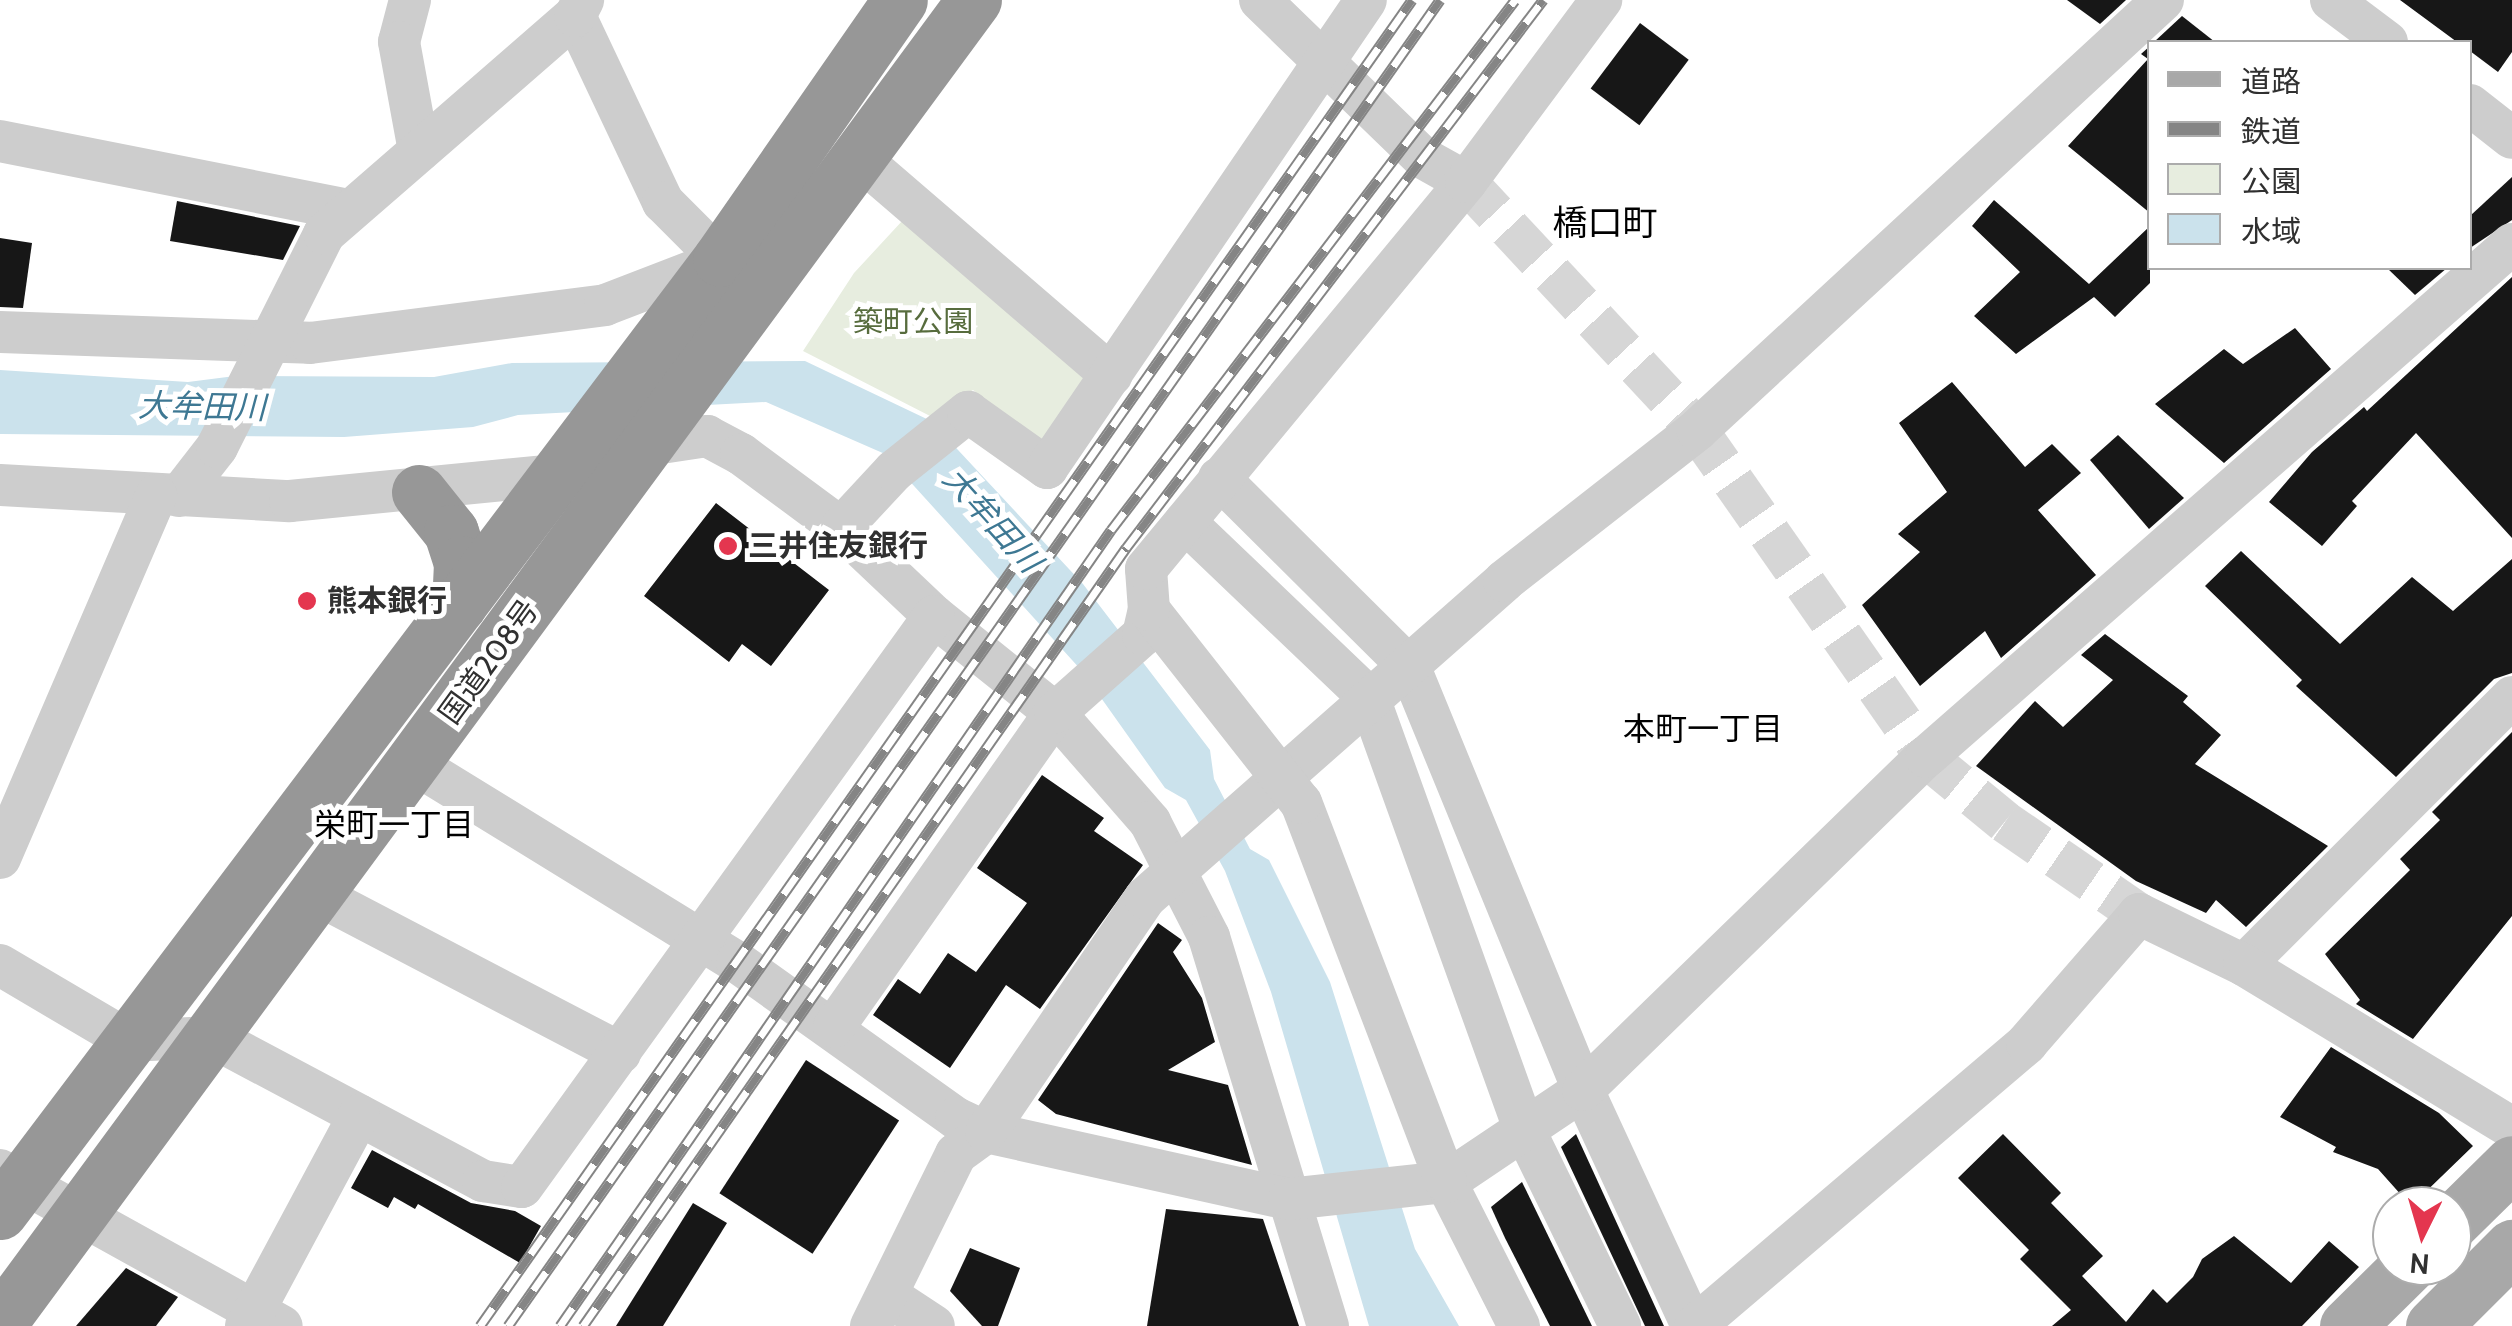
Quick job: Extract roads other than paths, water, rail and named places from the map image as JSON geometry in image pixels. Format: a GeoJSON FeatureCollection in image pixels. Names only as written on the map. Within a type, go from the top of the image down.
{"type":"FeatureCollection","features":[{"type":"Feature","properties":{"kind":"highway","name":"国道208号"},"geometry":{"type":"LineString","coordinates":[[7,1189],[129,1040],[556,475],[634,429],[711,357],[743,273],[900,0]]}},
{"type":"Feature","properties":{"kind":"highway","name":"国道208号"},"geometry":{"type":"LineString","coordinates":[[0,1322],[415,764],[634,429],[646,354],[743,273],[859,158],[974,0]]}},
{"type":"Feature","properties":{"kind":"highway"},"geometry":{"type":"LineString","coordinates":[[419,492],[450,532],[461,563],[459,604]]}},
{"type":"Feature","properties":{"kind":"main road"},"geometry":{"type":"LineString","coordinates":[[2472,1202],[2512,1163]]}},
{"type":"Feature","properties":{"kind":"main road"},"geometry":{"type":"LineString","coordinates":[[2433,1326],[2512,1247]]}},
{"type":"Feature","properties":{"kind":"main road"},"geometry":{"type":"LineString","coordinates":[[2347,1326],[2388,1286]]}},
{"type":"Feature","properties":{"kind":"street"},"geometry":{"type":"LineString","coordinates":[[410,0],[399,42],[419,151]]}},
{"type":"Feature","properties":{"kind":"street"},"geometry":{"type":"LineString","coordinates":[[1260,0],[1423,158],[1466,182]]}},
{"type":"Feature","properties":{"kind":"street"},"geometry":{"type":"LineString","coordinates":[[841,528],[894,471],[968,412],[1047,468],[1366,0]]}},
{"type":"Feature","properties":{"kind":"street"},"geometry":{"type":"LineString","coordinates":[[1519,1326],[1433,1181],[1301,803],[1276,782],[1146,623],[1146,568],[1466,182],[1601,0]]}},
{"type":"Feature","properties":{"kind":"street"},"geometry":{"type":"LineString","coordinates":[[934,1326],[879,1310],[956,1154],[986,1132],[1145,898],[1504,581],[1697,430],[2163,0]]}},
{"type":"Feature","properties":{"kind":"street"},"geometry":{"type":"LineString","coordinates":[[2331,0],[2384,40]]}},
{"type":"Feature","properties":{"kind":"street"},"geometry":{"type":"LineString","coordinates":[[0,858],[168,496],[217,447],[324,234],[579,8],[663,202],[743,273]]}},
{"type":"Feature","properties":{"kind":"street"},"geometry":{"type":"LineString","coordinates":[[2472,107],[2512,138]]}},
{"type":"Feature","properties":{"kind":"street"},"geometry":{"type":"LineString","coordinates":[[0,141],[350,210]]}},
{"type":"Feature","properties":{"kind":"street"},"geometry":{"type":"LineString","coordinates":[[859,158],[1111,374]]}},
{"type":"Feature","properties":{"kind":"street"},"geometry":{"type":"LineString","coordinates":[[415,764],[700,940],[834,1027],[956,1118],[986,1132],[1305,1197],[1433,1181],[1524,1131],[1582,1090],[1926,757],[2512,244]]}},
{"type":"Feature","properties":{"kind":"street"},"geometry":{"type":"LineString","coordinates":[[0,332],[264,355],[310,343],[605,304],[743,273]]}},
{"type":"Feature","properties":{"kind":"street"},"geometry":{"type":"LineString","coordinates":[[634,429],[706,436],[742,454],[841,528],[934,616],[1061,711],[1150,822],[1192,858],[1209,937],[1305,1197],[1328,1326]]}},
{"type":"Feature","properties":{"kind":"street"},"geometry":{"type":"LineString","coordinates":[[0,485],[290,501],[419,492],[556,475]]}},
{"type":"Feature","properties":{"kind":"street"},"geometry":{"type":"LineString","coordinates":[[1220,478],[1410,668],[1582,1090],[1693,1326],[2026,1044],[2139,914],[2244,965],[2512,1128]]}},
{"type":"Feature","properties":{"kind":"street"},"geometry":{"type":"LineString","coordinates":[[1185,522],[1369,698],[1524,1131],[1620,1326]]}},
{"type":"Feature","properties":{"kind":"street"},"geometry":{"type":"LineString","coordinates":[[0,966],[129,1040],[212,1037],[483,1180],[522,1187],[934,616]]}},
{"type":"Feature","properties":{"kind":"street"},"geometry":{"type":"LineString","coordinates":[[834,1027],[1061,711],[1146,623]]}},
{"type":"Feature","properties":{"kind":"street"},"geometry":{"type":"LineString","coordinates":[[2244,965],[2512,696]]}},
{"type":"Feature","properties":{"kind":"street"},"geometry":{"type":"LineString","coordinates":[[318,894],[620,1052]]}},
{"type":"Feature","properties":{"kind":"street"},"geometry":{"type":"LineString","coordinates":[[7,1189],[82,1211],[261,1321],[359,1115]]}},
{"type":"Feature","properties":{"kind":"water","name":"大牟田川"},"geometry":{"type":"Polygon","coordinates":[[[805,361],[931,421],[1083,584],[1210,750],[1214,779],[1250,849],[1269,860],[1330,982],[1415,1249],[1459,1326],[1369,1326],[1271,992],[1225,871],[1186,800],[1165,788],[1082,671],[885,454],[766,402],[518,415],[473,427],[344,437],[0,434],[0,370],[188,382],[235,376],[434,377],[512,363],[805,361]]]}},
{"type":"Feature","properties":{"kind":"tunnel"},"geometry":{"type":"LineString","coordinates":[[1466,182],[1697,430],[1926,757],[2005,822],[2139,914]]}},
{"type":"Feature","properties":{"kind":"railway"},"geometry":{"type":"LineString","coordinates":[[480,1326],[1412,0]]}},
{"type":"Feature","properties":{"kind":"railway"},"geometry":{"type":"LineString","coordinates":[[508,1326],[1440,0]]}},
{"type":"Feature","properties":{"kind":"railway"},"geometry":{"type":"LineString","coordinates":[[560,1326],[1111,530],[1515,0]]}},
{"type":"Feature","properties":{"kind":"railway"},"geometry":{"type":"LineString","coordinates":[[583,1326],[1126,548],[1543,0]]}},
{"type":"Feature","properties":{"kind":"place","name":"三井住友銀行"},"geometry":{"type":"Point","coordinates":[728,546]}},
{"type":"Feature","properties":{"kind":"place","name":"熊本銀行"},"geometry":{"type":"Point","coordinates":[307,601]}},
{"type":"Feature","properties":{"kind":"district","name":"橋口町"},"geometry":{"type":"Point","coordinates":[1605,223]}},
{"type":"Feature","properties":{"kind":"district","name":"本町一丁目"},"geometry":{"type":"Point","coordinates":[1703,729]}},
{"type":"Feature","properties":{"kind":"district","name":"栄町一丁目"},"geometry":{"type":"Point","coordinates":[394,825]}},
{"type":"Feature","properties":{"kind":"park label","name":"築町公園"},"geometry":{"type":"Point","coordinates":[913,322]}}]}
